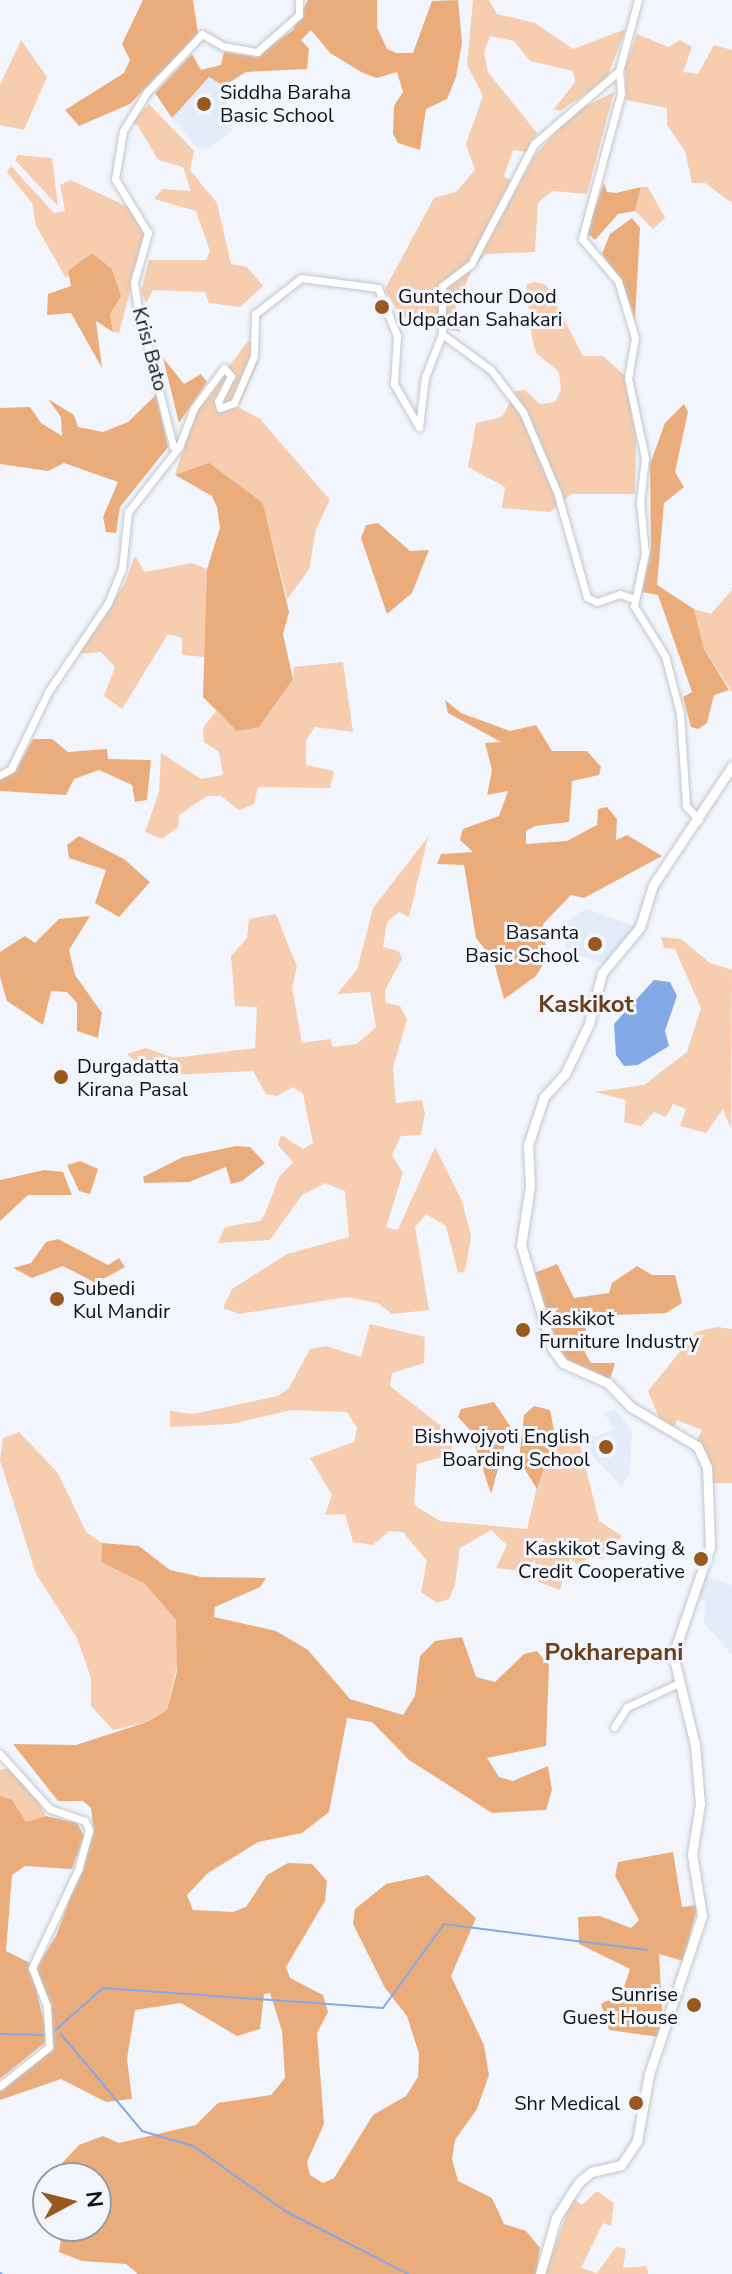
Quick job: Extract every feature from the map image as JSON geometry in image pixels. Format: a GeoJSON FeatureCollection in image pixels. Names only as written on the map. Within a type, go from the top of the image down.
{"type":"FeatureCollection","features":[{"type":"Feature","properties":{"kind":"street","name":"Krisi Bato"},"geometry":{"type":"LineString","coordinates":[[179,447],[173,446],[137,304],[134,282],[148,233],[115,179],[123,131],[147,92],[202,34],[223,46],[257,52],[299,15],[299,0]]}},
{"type":"Feature","properties":{"kind":"street"},"geometry":{"type":"LineString","coordinates":[[638,0],[619,71],[621,93],[582,239],[618,281],[635,338],[628,378],[645,458],[640,502],[645,553],[634,599],[636,617],[665,656],[680,713],[686,806],[699,820]]}},
{"type":"Feature","properties":{"kind":"street"},"geometry":{"type":"LineString","coordinates":[[0,775],[11,769],[48,692],[108,603],[122,569],[128,512],[179,447],[194,408],[224,368],[231,376],[220,408],[234,403],[254,356],[255,314],[301,278],[378,288],[397,336],[394,384],[419,427],[425,377],[442,334],[442,286],[471,264],[534,144],[619,71]]}},
{"type":"Feature","properties":{"kind":"street"},"geometry":{"type":"LineString","coordinates":[[442,334],[491,370],[523,412],[557,492],[587,597],[597,602],[620,594],[634,599]]}},
{"type":"Feature","properties":{"kind":"street"},"geometry":{"type":"LineString","coordinates":[[540,2274],[547,2242],[572,2191],[587,2173],[621,2165],[637,2141],[649,2074],[702,1916],[692,1854],[700,1804],[695,1745],[679,1683],[674,1643],[709,1557],[704,1456],[688,1439],[631,1407],[608,1383],[563,1363],[548,1337],[521,1245],[535,1116],[565,1074],[589,1024],[602,973],[640,927],[653,885],[732,766]]}},
{"type":"Feature","properties":{"kind":"street"},"geometry":{"type":"LineString","coordinates":[[614,1727],[627,1707],[679,1683]]}},
{"type":"Feature","properties":{"kind":"street"},"geometry":{"type":"LineString","coordinates":[[0,1754],[50,1809],[85,1821],[89,1830],[79,1868],[32,1968],[47,2006],[49,2047],[0,2086]]}},
{"type":"Feature","properties":{"kind":"shaded area"},"geometry":{"type":"Polygon","coordinates":[[[143,0],[193,0],[198,34],[130,104],[79,126],[65,110],[124,73],[130,60],[122,44],[143,0]]]}},
{"type":"Feature","properties":{"kind":"shaded area"},"geometry":{"type":"Polygon","coordinates":[[[308,0],[377,0],[377,27],[387,49],[397,53],[413,53],[432,1],[458,0],[462,43],[456,77],[447,99],[426,109],[420,150],[398,143],[393,134],[394,106],[403,92],[397,72],[377,78],[363,73],[330,53],[311,30],[301,40],[309,49],[307,69],[246,72],[224,86],[209,77],[172,118],[155,93],[192,54],[201,70],[221,65],[224,52],[256,57],[293,30],[308,0]]]}},
{"type":"Feature","properties":{"kind":"shaded area"},"geometry":{"type":"Polygon","coordinates":[[[473,0],[489,0],[497,14],[535,23],[573,49],[626,29],[606,80],[560,111],[554,109],[575,82],[573,71],[530,61],[514,41],[490,36],[484,53],[488,72],[537,133],[526,152],[513,150],[504,176],[512,181],[498,223],[535,155],[573,113],[614,92],[587,194],[552,191],[538,203],[535,252],[486,254],[473,267],[453,314],[461,332],[414,324],[399,314],[385,289],[434,198],[456,192],[475,170],[466,144],[483,96],[467,65],[473,0]]]}},
{"type":"Feature","properties":{"kind":"shaded area"},"geometry":{"type":"Polygon","coordinates":[[[637,34],[668,47],[680,40],[692,47],[683,72],[698,74],[714,45],[732,50],[732,203],[705,183],[692,183],[685,151],[667,125],[667,108],[626,100],[625,67],[637,34]]]}},
{"type":"Feature","properties":{"kind":"shaded area"},"geometry":{"type":"Polygon","coordinates":[[[21,40],[47,77],[24,130],[0,125],[0,85],[21,40]]]}},
{"type":"Feature","properties":{"kind":"shaded area","name":"Siddha Baraha Basic School"},"geometry":{"type":"Polygon","coordinates":[[[209,76],[224,86],[233,131],[208,149],[196,146],[172,118],[209,76]]]}},
{"type":"Feature","properties":{"kind":"shaded area"},"geometry":{"type":"Polygon","coordinates":[[[149,104],[194,151],[190,170],[217,203],[231,264],[247,267],[263,286],[240,307],[209,303],[205,292],[153,290],[146,303],[141,292],[149,260],[206,260],[210,251],[196,211],[154,199],[162,189],[191,191],[183,167],[158,160],[137,124],[129,125],[149,104]]]}},
{"type":"Feature","properties":{"kind":"shaded area"},"geometry":{"type":"Polygon","coordinates":[[[18,155],[52,158],[58,206],[15,160],[18,155]]]}},
{"type":"Feature","properties":{"kind":"shaded area"},"geometry":{"type":"Polygon","coordinates":[[[11,166],[54,213],[65,211],[60,185],[71,180],[130,208],[145,235],[119,333],[113,332],[110,314],[119,292],[112,269],[91,253],[66,278],[36,226],[32,203],[7,172],[11,166]]]}},
{"type":"Feature","properties":{"kind":"shaded area"},"geometry":{"type":"Polygon","coordinates":[[[604,183],[607,192],[616,193],[641,187],[635,211],[618,214],[595,240],[586,232],[604,183]]]}},
{"type":"Feature","properties":{"kind":"shaded area"},"geometry":{"type":"Polygon","coordinates":[[[641,187],[648,187],[665,218],[653,229],[635,211],[641,187]]]}},
{"type":"Feature","properties":{"kind":"shaded area"},"geometry":{"type":"Polygon","coordinates":[[[632,218],[640,228],[635,319],[621,279],[602,254],[610,234],[632,218]]]}},
{"type":"Feature","properties":{"kind":"shaded area"},"geometry":{"type":"Polygon","coordinates":[[[92,253],[112,269],[121,296],[110,314],[113,332],[96,321],[102,368],[71,313],[47,315],[48,294],[71,286],[68,271],[92,253]]]}},
{"type":"Feature","properties":{"kind":"shaded area"},"geometry":{"type":"Polygon","coordinates":[[[534,282],[546,285],[583,356],[603,356],[625,376],[636,438],[635,494],[571,494],[550,512],[502,508],[505,487],[468,467],[476,423],[502,417],[516,391],[525,390],[540,404],[555,402],[561,390],[559,372],[536,353],[532,338],[526,285],[534,282]]]}},
{"type":"Feature","properties":{"kind":"shaded area"},"geometry":{"type":"Polygon","coordinates":[[[248,341],[257,347],[258,363],[238,407],[260,419],[330,500],[316,529],[309,570],[287,599],[263,503],[175,475],[195,412],[248,341]]]}},
{"type":"Feature","properties":{"kind":"shaded area"},"geometry":{"type":"Polygon","coordinates":[[[163,358],[184,384],[201,374],[207,382],[179,423],[163,358]]]}},
{"type":"Feature","properties":{"kind":"shaded area"},"geometry":{"type":"Polygon","coordinates":[[[156,395],[168,447],[120,507],[116,533],[106,532],[103,517],[118,482],[64,463],[48,471],[0,464],[0,408],[30,407],[41,423],[62,436],[61,417],[48,399],[74,415],[78,427],[103,432],[128,422],[156,395]]]}},
{"type":"Feature","properties":{"kind":"shaded area"},"geometry":{"type":"Polygon","coordinates":[[[684,404],[688,412],[675,472],[684,487],[664,503],[657,585],[694,609],[704,649],[729,690],[714,695],[707,723],[698,729],[691,727],[683,697],[692,692],[658,595],[642,592],[651,550],[650,464],[665,423],[684,404]]]}},
{"type":"Feature","properties":{"kind":"shaded area"},"geometry":{"type":"Polygon","coordinates":[[[209,463],[263,503],[289,612],[283,634],[293,679],[259,727],[237,731],[203,697],[207,569],[220,528],[217,507],[212,496],[175,475],[209,463]]]}},
{"type":"Feature","properties":{"kind":"shaded area"},"geometry":{"type":"Polygon","coordinates":[[[378,523],[410,551],[429,550],[412,593],[387,614],[361,538],[366,525],[378,523]]]}},
{"type":"Feature","properties":{"kind":"shaded area"},"geometry":{"type":"Polygon","coordinates":[[[135,556],[145,572],[192,563],[207,569],[205,657],[182,655],[182,638],[168,634],[122,709],[104,696],[115,667],[101,652],[79,654],[125,583],[135,556]]]}},
{"type":"Feature","properties":{"kind":"shaded area"},"geometry":{"type":"Polygon","coordinates":[[[732,590],[732,692],[704,649],[694,609],[711,614],[732,590]]]}},
{"type":"Feature","properties":{"kind":"shaded area"},"geometry":{"type":"Polygon","coordinates":[[[343,662],[353,732],[315,727],[306,740],[306,765],[334,771],[330,788],[258,787],[254,804],[239,810],[221,796],[207,796],[179,815],[178,827],[162,839],[145,832],[159,792],[161,753],[201,779],[223,775],[219,752],[204,742],[203,728],[217,710],[221,716],[267,707],[293,679],[294,667],[343,662]]]}},
{"type":"Feature","properties":{"kind":"shaded area"},"geometry":{"type":"Polygon","coordinates":[[[445,700],[461,713],[510,731],[536,725],[552,751],[587,751],[601,767],[599,775],[572,781],[569,822],[535,826],[526,831],[526,844],[567,841],[597,825],[598,809],[607,807],[617,819],[616,840],[627,835],[662,856],[584,898],[571,895],[543,924],[547,958],[536,976],[504,999],[493,959],[476,938],[464,865],[437,864],[441,854],[473,852],[460,840],[463,829],[499,816],[508,791],[487,795],[492,770],[485,743],[501,742],[448,713],[445,700]]]}},
{"type":"Feature","properties":{"kind":"shaded area"},"geometry":{"type":"Polygon","coordinates":[[[33,739],[52,739],[68,752],[107,749],[108,759],[151,760],[147,800],[135,802],[132,785],[99,770],[74,779],[66,795],[0,791],[0,779],[15,772],[33,739]]]}},
{"type":"Feature","properties":{"kind":"shaded area"},"geometry":{"type":"Polygon","coordinates":[[[79,836],[124,859],[150,882],[119,917],[95,903],[106,870],[69,858],[67,845],[79,836]]]}},
{"type":"Feature","properties":{"kind":"shaded area"},"geometry":{"type":"Polygon","coordinates":[[[428,837],[409,917],[399,912],[387,922],[383,947],[399,951],[402,959],[385,990],[386,1003],[400,1006],[407,1019],[393,1068],[396,1103],[422,1100],[425,1113],[421,1135],[401,1136],[392,1155],[403,1173],[386,1227],[398,1230],[435,1147],[462,1201],[471,1236],[465,1271],[458,1273],[446,1226],[426,1214],[415,1227],[429,1310],[392,1314],[378,1303],[347,1297],[239,1314],[223,1308],[232,1289],[287,1254],[349,1237],[345,1191],[325,1183],[302,1195],[270,1240],[218,1243],[225,1227],[260,1221],[265,1214],[279,1177],[293,1162],[278,1145],[281,1135],[303,1149],[313,1143],[303,1094],[293,1087],[277,1096],[266,1094],[253,1071],[151,1076],[127,1054],[146,1048],[174,1058],[255,1048],[257,1007],[235,1006],[231,956],[247,938],[249,919],[276,914],[297,967],[292,987],[302,1043],[330,1039],[333,1047],[357,1044],[376,1027],[370,992],[337,994],[357,970],[373,908],[428,837]]]}},
{"type":"Feature","properties":{"kind":"shaded area","name":"Basanta Basic School"},"geometry":{"type":"Polygon","coordinates":[[[586,909],[635,926],[605,965],[566,950],[567,921],[586,909]]]}},
{"type":"Feature","properties":{"kind":"shaded area"},"geometry":{"type":"Polygon","coordinates":[[[90,916],[69,950],[75,975],[102,1013],[98,1038],[77,1031],[77,1003],[67,992],[51,991],[43,1025],[7,1001],[0,977],[0,952],[25,936],[35,943],[59,919],[90,916]]]}},
{"type":"Feature","properties":{"kind":"shaded area"},"geometry":{"type":"Polygon","coordinates":[[[661,937],[681,939],[710,963],[732,970],[731,1129],[723,1109],[706,1133],[680,1126],[686,1109],[673,1104],[666,1117],[654,1112],[641,1126],[624,1122],[626,1100],[595,1092],[644,1085],[687,1052],[701,1008],[675,949],[664,948],[661,937]]]}},
{"type":"Feature","properties":{"kind":"shaded area"},"geometry":{"type":"Polygon","coordinates":[[[236,1146],[250,1147],[265,1163],[242,1181],[231,1184],[226,1167],[189,1182],[144,1183],[143,1177],[183,1157],[236,1146]]]}},
{"type":"Feature","properties":{"kind":"shaded area"},"geometry":{"type":"Polygon","coordinates":[[[80,1161],[98,1169],[90,1194],[79,1191],[67,1165],[80,1161]]]}},
{"type":"Feature","properties":{"kind":"shaded area"},"geometry":{"type":"Polygon","coordinates":[[[44,1170],[63,1172],[72,1195],[28,1195],[0,1221],[0,1180],[44,1170]]]}},
{"type":"Feature","properties":{"kind":"shaded area"},"geometry":{"type":"Polygon","coordinates":[[[58,1239],[108,1265],[119,1258],[125,1267],[96,1283],[63,1266],[32,1278],[13,1268],[31,1263],[46,1242],[58,1239]]]}},
{"type":"Feature","properties":{"kind":"shaded area"},"geometry":{"type":"Polygon","coordinates":[[[557,1264],[574,1298],[609,1293],[612,1283],[637,1266],[652,1275],[675,1275],[682,1303],[666,1313],[587,1316],[584,1351],[591,1363],[615,1363],[610,1380],[563,1360],[552,1341],[532,1274],[557,1264]]]}},
{"type":"Feature","properties":{"kind":"shaded area"},"geometry":{"type":"Polygon","coordinates":[[[370,1324],[425,1337],[424,1363],[392,1373],[390,1386],[450,1433],[453,1454],[417,1464],[414,1505],[440,1521],[527,1529],[546,1450],[555,1435],[571,1433],[580,1445],[599,1521],[622,1536],[602,1559],[588,1556],[581,1568],[570,1558],[560,1590],[538,1582],[535,1560],[522,1571],[496,1568],[507,1545],[491,1530],[460,1548],[455,1585],[449,1599],[437,1603],[421,1592],[427,1561],[403,1532],[389,1531],[373,1545],[353,1542],[345,1514],[325,1515],[332,1495],[310,1458],[354,1442],[357,1428],[347,1412],[291,1410],[231,1424],[170,1427],[170,1411],[193,1414],[278,1396],[289,1388],[310,1349],[326,1346],[361,1357],[370,1324]]]}},
{"type":"Feature","properties":{"kind":"shaded area"},"geometry":{"type":"Polygon","coordinates":[[[717,1327],[732,1329],[732,1483],[713,1483],[697,1441],[702,1430],[677,1420],[674,1428],[659,1418],[648,1391],[696,1332],[717,1327]]]}},
{"type":"Feature","properties":{"kind":"shaded area"},"geometry":{"type":"Polygon","coordinates":[[[494,1402],[510,1426],[491,1494],[470,1430],[458,1417],[461,1409],[494,1402]]]}},
{"type":"Feature","properties":{"kind":"shaded area"},"geometry":{"type":"Polygon","coordinates":[[[534,1406],[550,1410],[555,1435],[537,1489],[519,1460],[524,1415],[534,1406]]]}},
{"type":"Feature","properties":{"kind":"shaded area","name":"Bishwojyoti English Boarding School"},"geometry":{"type":"Polygon","coordinates":[[[614,1408],[632,1431],[630,1474],[621,1486],[571,1433],[581,1428],[595,1437],[614,1429],[605,1415],[614,1408]]]}},
{"type":"Feature","properties":{"kind":"shaded area"},"geometry":{"type":"Polygon","coordinates":[[[19,1432],[58,1473],[86,1532],[102,1543],[101,1562],[145,1584],[176,1620],[181,1647],[167,1710],[147,1722],[113,1730],[91,1706],[91,1678],[77,1638],[36,1574],[0,1460],[3,1438],[19,1432]]]}},
{"type":"Feature","properties":{"kind":"shaded area"},"geometry":{"type":"Polygon","coordinates":[[[102,1543],[139,1546],[170,1570],[201,1577],[266,1578],[260,1587],[215,1607],[214,1617],[276,1631],[308,1650],[350,1699],[403,1715],[415,1696],[420,1656],[435,1641],[462,1637],[476,1677],[495,1682],[524,1654],[537,1651],[549,1665],[546,1746],[487,1758],[499,1777],[513,1781],[548,1766],[552,1790],[546,1810],[492,1813],[409,1760],[372,1722],[347,1718],[329,1812],[302,1833],[258,1842],[208,1873],[187,1895],[193,1910],[233,1912],[246,1907],[267,1875],[288,1863],[312,1864],[327,1881],[325,1901],[286,1967],[290,1978],[323,1995],[328,2012],[317,2033],[324,2124],[307,2162],[310,2175],[323,2183],[334,2178],[373,2115],[406,2096],[418,2077],[419,2054],[407,2016],[385,1988],[353,1924],[355,1909],[386,1884],[428,1875],[476,1918],[451,1976],[484,2045],[489,2075],[477,2109],[455,2140],[452,2159],[458,2181],[492,2198],[504,2224],[526,2231],[540,2248],[536,2274],[138,2274],[126,2264],[82,2261],[59,2252],[61,2242],[112,2242],[112,2162],[63,2162],[79,2145],[103,2136],[119,2143],[196,2125],[218,2103],[271,2095],[285,2078],[282,2031],[270,1993],[264,1994],[260,2029],[237,2036],[181,2003],[135,2010],[127,2059],[132,2099],[106,2102],[61,2079],[0,2100],[0,2090],[54,2048],[37,1967],[56,1936],[94,1832],[91,1808],[83,1801],[58,1801],[13,1744],[76,1745],[147,1722],[167,1710],[177,1671],[176,1620],[145,1584],[101,1562],[102,1543]]]}},
{"type":"Feature","properties":{"kind":"shaded area"},"geometry":{"type":"Polygon","coordinates":[[[704,1577],[732,1585],[732,1655],[704,1623],[705,1602],[696,1596],[704,1577]]]}},
{"type":"Feature","properties":{"kind":"shaded area"},"geometry":{"type":"Polygon","coordinates":[[[10,1768],[33,1793],[46,1816],[26,1822],[0,1796],[0,1770],[10,1768]]]}},
{"type":"Feature","properties":{"kind":"shaded area"},"geometry":{"type":"Polygon","coordinates":[[[0,1796],[12,1800],[26,1822],[46,1816],[77,1823],[84,1836],[72,1869],[25,1866],[12,1875],[6,1951],[30,1963],[48,2040],[0,2079],[0,1796]]]}},
{"type":"Feature","properties":{"kind":"shaded area"},"geometry":{"type":"Polygon","coordinates":[[[673,1852],[682,1907],[698,1905],[683,1961],[659,1954],[663,2028],[659,2037],[609,2030],[601,2004],[622,1993],[630,1969],[579,1944],[578,1917],[600,1916],[631,1928],[639,1920],[615,1876],[618,1862],[673,1852]]]}},
{"type":"Feature","properties":{"kind":"shaded area"},"geometry":{"type":"Polygon","coordinates":[[[597,2191],[614,2203],[611,2226],[603,2223],[581,2268],[597,2273],[616,2247],[626,2249],[623,2268],[647,2266],[648,2274],[545,2274],[572,2198],[582,2205],[597,2191]]]}},
{"type":"Feature","properties":{"kind":"water"},"geometry":{"type":"Polygon","coordinates":[[[654,980],[670,982],[677,996],[665,1031],[669,1046],[638,1065],[624,1066],[616,1055],[614,1024],[654,980]]]}},
{"type":"Feature","properties":{"kind":"waterway"},"geometry":{"type":"LineString","coordinates":[[52,2033],[103,1988],[383,2008],[444,1924],[647,1950]]}},
{"type":"Feature","properties":{"kind":"waterway"},"geometry":{"type":"LineString","coordinates":[[0,2034],[45,2035]]}},
{"type":"Feature","properties":{"kind":"waterway"},"geometry":{"type":"LineString","coordinates":[[61,2034],[142,2131],[193,2146],[285,2211],[408,2274]]}},
{"type":"Feature","properties":{"kind":"place","name":"Siddha Baraha Basic School"},"geometry":{"type":"Point","coordinates":[204,104]}},
{"type":"Feature","properties":{"kind":"place","name":"Guntechour Dood Udpadan Sahakari"},"geometry":{"type":"Point","coordinates":[382,307]}},
{"type":"Feature","properties":{"kind":"place","name":"Basanta Basic School"},"geometry":{"type":"Point","coordinates":[595,944]}},
{"type":"Feature","properties":{"kind":"place","name":"Durgadatta Kirana Pasal"},"geometry":{"type":"Point","coordinates":[61,1077]}},
{"type":"Feature","properties":{"kind":"place","name":"Subedi Kul Mandir"},"geometry":{"type":"Point","coordinates":[57,1299]}},
{"type":"Feature","properties":{"kind":"place","name":"Kaskikot Furniture Industry"},"geometry":{"type":"Point","coordinates":[523,1330]}},
{"type":"Feature","properties":{"kind":"place","name":"Bishwojyoti English Boarding School"},"geometry":{"type":"Point","coordinates":[606,1447]}},
{"type":"Feature","properties":{"kind":"place","name":"Kaskikot Saving & Credit Cooperative"},"geometry":{"type":"Point","coordinates":[701,1559]}},
{"type":"Feature","properties":{"kind":"place","name":"Sunrise Guest House"},"geometry":{"type":"Point","coordinates":[694,2005]}},
{"type":"Feature","properties":{"kind":"place","name":"Shr Medical"},"geometry":{"type":"Point","coordinates":[636,2103]}},
{"type":"Feature","properties":{"kind":"district","name":"Kaskikot"},"geometry":{"type":"Point","coordinates":[586,1005]}},
{"type":"Feature","properties":{"kind":"district","name":"Pokharepani"},"geometry":{"type":"Point","coordinates":[614,1653]}}]}
